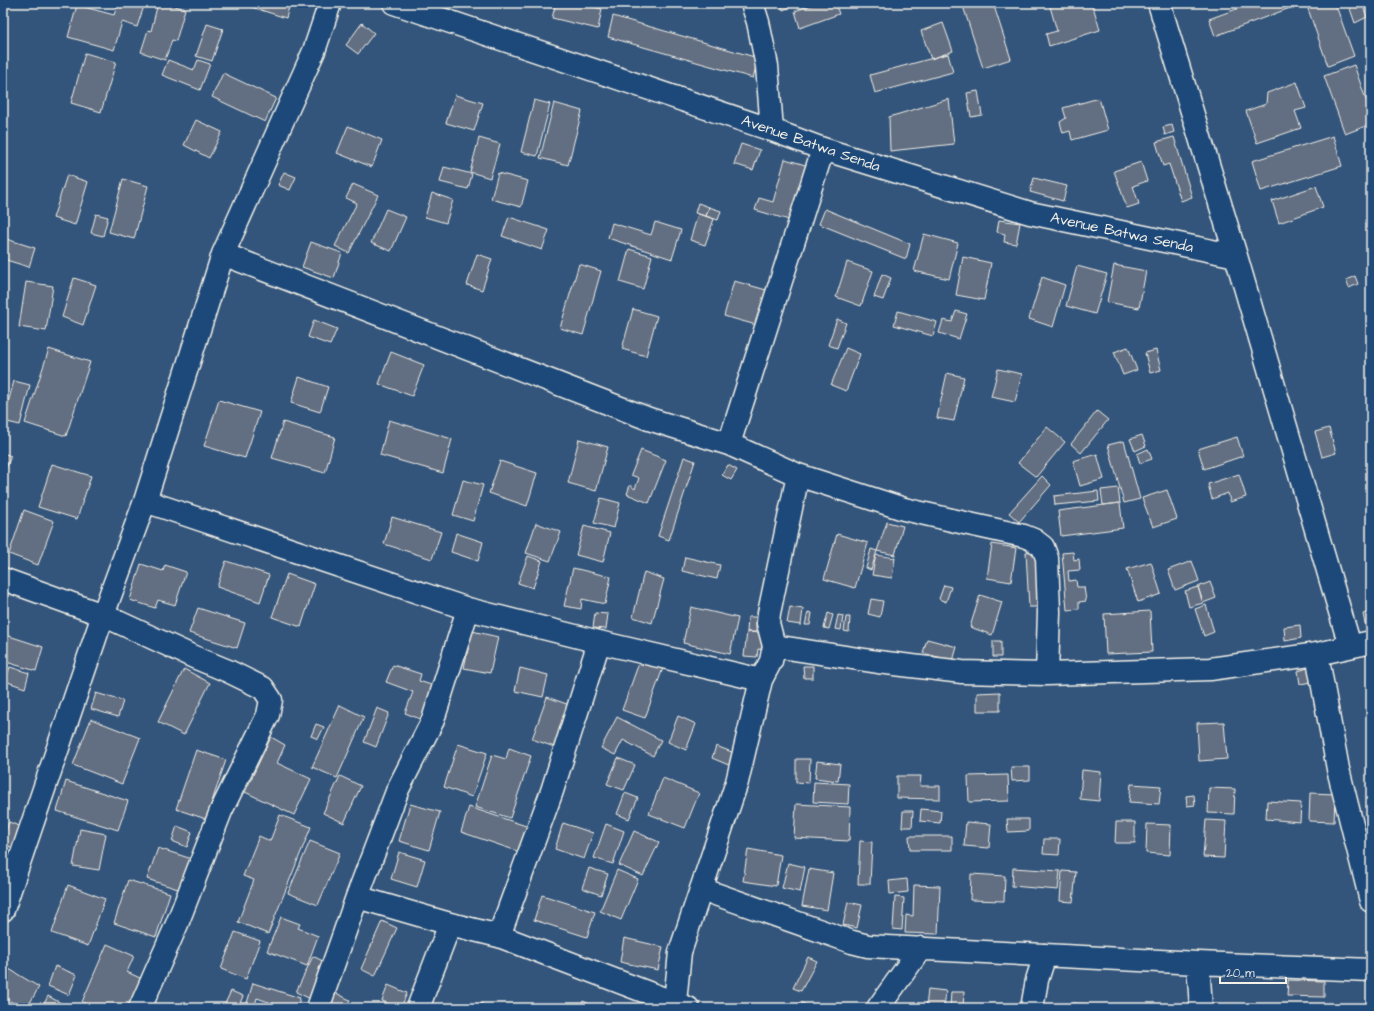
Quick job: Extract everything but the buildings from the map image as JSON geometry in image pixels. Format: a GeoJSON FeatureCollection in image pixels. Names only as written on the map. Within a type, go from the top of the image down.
{"type":"FeatureCollection","features":[{"type":"Feature","properties":{"kind":"street"},"geometry":{"type":"LineString","coordinates":[[3,910],[103,615],[145,501],[223,254],[314,51],[330,3]]}},
{"type":"Feature","properties":{"kind":"street","name":"Avenue Batwa Senda"},"geometry":{"type":"LineString","coordinates":[[394,3],[772,130],[823,149],[1030,213],[1236,256]]}},
{"type":"Feature","properties":{"kind":"street"},"geometry":{"type":"LineString","coordinates":[[752,3],[758,22],[767,66],[772,130]]}},
{"type":"Feature","properties":{"kind":"street"},"geometry":{"type":"LineString","coordinates":[[1159,3],[1236,256],[1350,646]]}},
{"type":"Feature","properties":{"kind":"street"},"geometry":{"type":"LineString","coordinates":[[729,444],[823,149]]}},
{"type":"Feature","properties":{"kind":"street"},"geometry":{"type":"LineString","coordinates":[[223,254],[649,419],[729,444],[798,475],[904,508],[963,523],[1024,536],[1039,543],[1043,547],[1047,558],[1049,612],[1047,674]]}},
{"type":"Feature","properties":{"kind":"street"},"geometry":{"type":"LineString","coordinates":[[357,897],[450,924],[499,936],[679,1006],[680,952],[737,782],[761,680],[771,661],[774,646],[768,623],[769,613],[798,475]]}},
{"type":"Feature","properties":{"kind":"street"},"geometry":{"type":"LineString","coordinates":[[145,501],[468,609],[599,642],[761,680]]}},
{"type":"Feature","properties":{"kind":"street"},"geometry":{"type":"LineString","coordinates":[[3,579],[103,615],[139,633],[263,688],[271,700],[268,715],[221,811],[177,924],[140,1008]]}},
{"type":"Feature","properties":{"kind":"street"},"geometry":{"type":"LineString","coordinates":[[318,1008],[357,897],[398,789],[433,720],[468,609]]}},
{"type":"Feature","properties":{"kind":"street"},"geometry":{"type":"LineString","coordinates":[[499,936],[552,791],[599,642]]}},
{"type":"Feature","properties":{"kind":"street"},"geometry":{"type":"LineString","coordinates":[[774,646],[878,662],[962,672],[1047,674],[1210,669],[1317,654],[1371,642]]}},
{"type":"Feature","properties":{"kind":"street"},"geometry":{"type":"LineString","coordinates":[[1317,654],[1338,769],[1371,901]]}},
{"type":"Feature","properties":{"kind":"street"},"geometry":{"type":"LineString","coordinates":[[702,890],[852,942],[868,946],[1198,963],[1371,970]]}},
{"type":"Feature","properties":{"kind":"street"},"geometry":{"type":"LineString","coordinates":[[418,1008],[450,924]]}},
{"type":"Feature","properties":{"kind":"street"},"geometry":{"type":"LineString","coordinates":[[878,1008],[921,948]]}},
{"type":"Feature","properties":{"kind":"street"},"geometry":{"type":"LineString","coordinates":[[1032,1008],[1037,980],[1045,955]]}},
{"type":"Feature","properties":{"kind":"street"},"geometry":{"type":"LineString","coordinates":[[1198,963],[1201,1008]]}}]}
